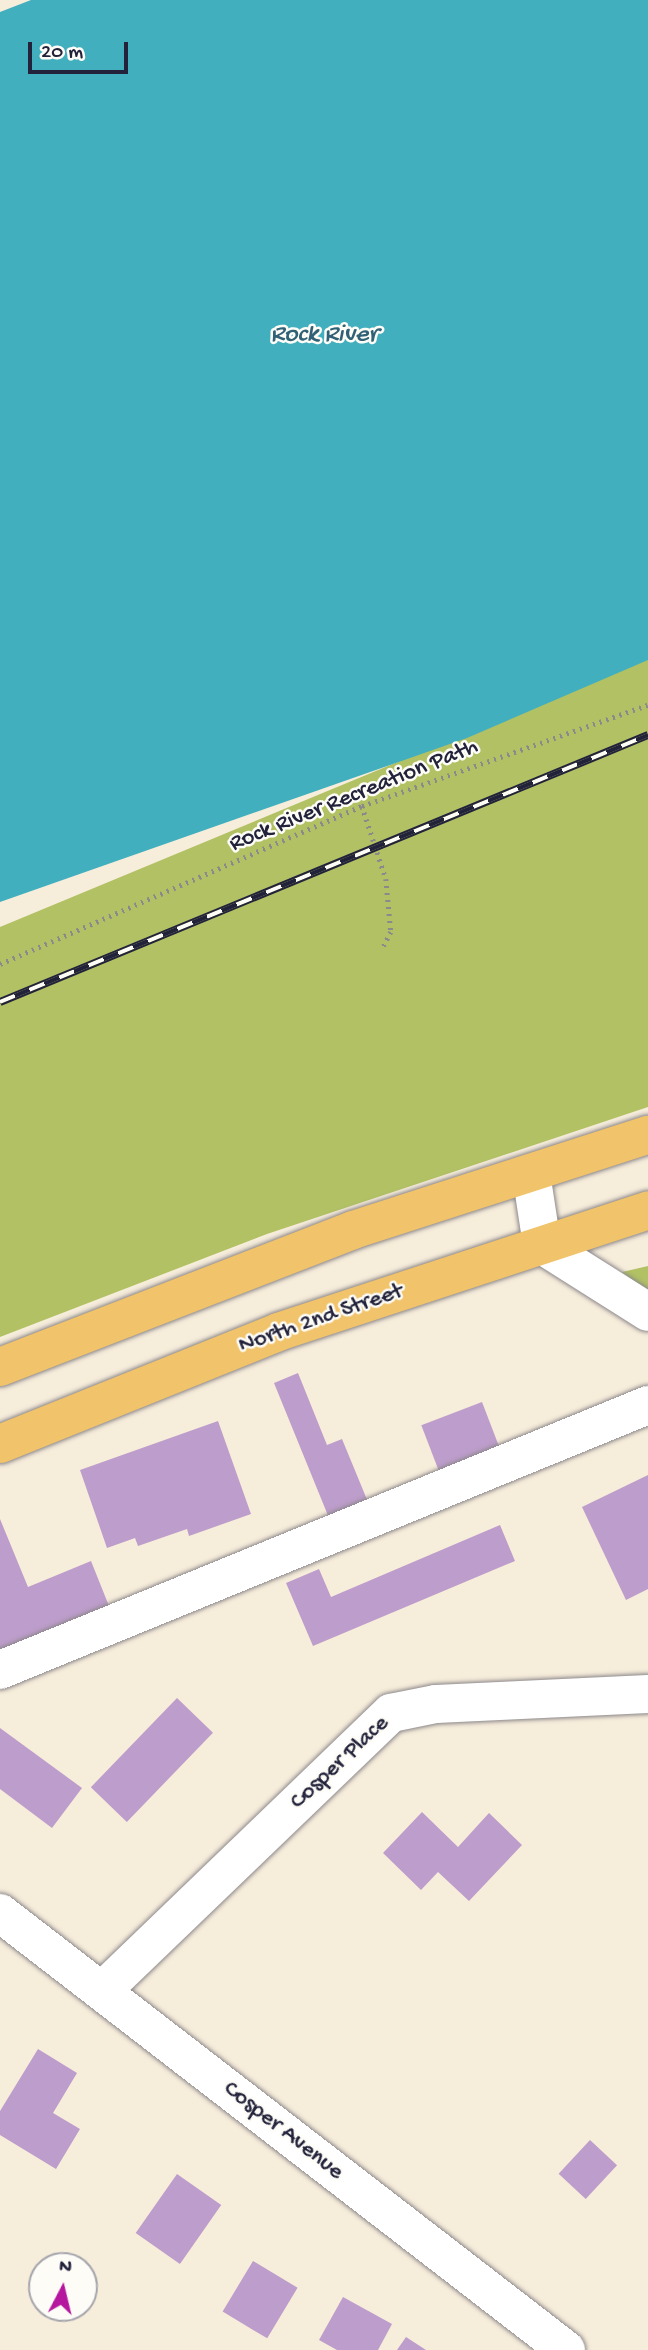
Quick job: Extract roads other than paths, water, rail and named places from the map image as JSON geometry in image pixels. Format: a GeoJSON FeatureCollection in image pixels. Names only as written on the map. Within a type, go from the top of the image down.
{"type":"FeatureCollection","features":[{"type":"Feature","properties":{"kind":"main road"},"geometry":{"type":"LineString","coordinates":[[0,1367],[353,1230],[648,1135]]}},
{"type":"Feature","properties":{"kind":"main road","name":"North 2nd Street"},"geometry":{"type":"LineString","coordinates":[[0,1444],[278,1332],[648,1210]]}},
{"type":"Feature","properties":{"kind":"street"},"geometry":{"type":"LineString","coordinates":[[531,1173],[542,1245],[648,1312]]}},
{"type":"Feature","properties":{"kind":"street"},"geometry":{"type":"LineString","coordinates":[[0,1670],[648,1405]]}},
{"type":"Feature","properties":{"kind":"street","name":"Cosper Place"},"geometry":{"type":"LineString","coordinates":[[102,1991],[391,1713],[436,1704],[648,1694]]}},
{"type":"Feature","properties":{"kind":"street","name":"Cosper Avenue"},"geometry":{"type":"LineString","coordinates":[[5,1927],[102,1991],[565,2350]]}},
{"type":"Feature","properties":{"kind":"water","name":"Rock River"},"geometry":{"type":"Polygon","coordinates":[[[31,0],[648,0],[648,660],[467,738],[0,902],[0,12],[31,0]]]}},
{"type":"Feature","properties":{"kind":"railway"},"geometry":{"type":"LineString","coordinates":[[0,1002],[648,735]]}}]}
